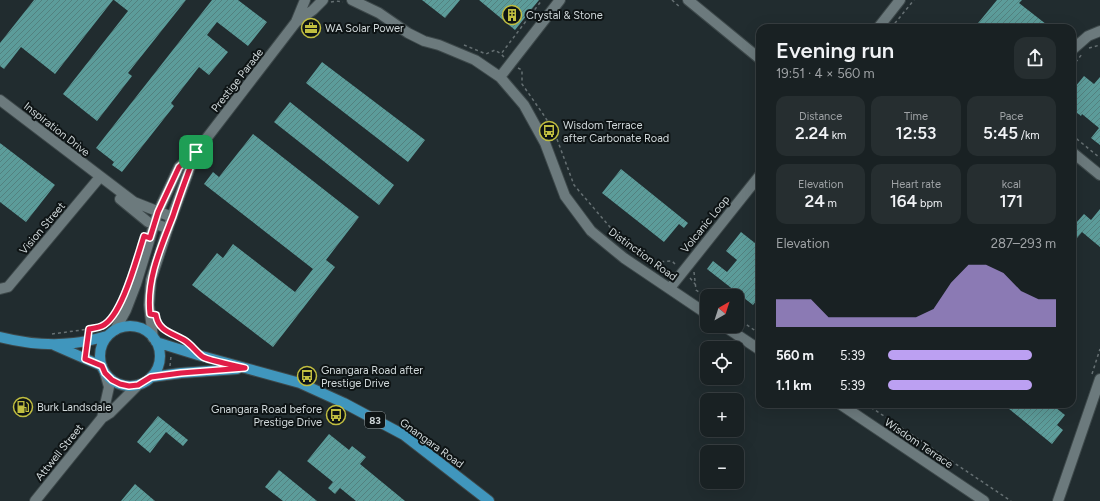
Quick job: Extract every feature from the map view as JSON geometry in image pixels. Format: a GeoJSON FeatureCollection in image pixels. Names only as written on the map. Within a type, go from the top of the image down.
{"type":"FeatureCollection","features":[{"type":"Feature","properties":{"kind":"main road","name":"Gnangara Road"},"geometry":{"type":"LineString","coordinates":[[0,338],[24,343],[74,343],[111,333],[125,326],[136,327],[148,332],[154,340],[173,348],[300,383],[344,403],[404,435],[489,501]]}},
{"type":"Feature","properties":{"kind":"main road"},"geometry":{"type":"LineString","coordinates":[[103,369],[100,356],[102,345],[111,333]]}},
{"type":"Feature","properties":{"kind":"main road"},"geometry":{"type":"LineString","coordinates":[[151,377],[158,367],[160,354],[154,340]]}},
{"type":"Feature","properties":{"kind":"main road","name":"Gnangara Road"},"geometry":{"type":"LineString","coordinates":[[50,344],[103,369],[112,380],[129,386],[138,385],[151,377],[169,374],[245,368]]}},
{"type":"Feature","properties":{"kind":"street","name":"Prestige Parade"},"geometry":{"type":"LineString","coordinates":[[111,333],[133,291],[158,212],[179,167],[196,152],[296,22],[305,0]]}},
{"type":"Feature","properties":{"kind":"street","name":"Distinction Road"},"geometry":{"type":"LineString","coordinates":[[370,0],[379,13]]}},
{"type":"Feature","properties":{"kind":"street"},"geometry":{"type":"LineString","coordinates":[[500,77],[560,0]]}},
{"type":"Feature","properties":{"kind":"street"},"geometry":{"type":"LineString","coordinates":[[688,0],[756,56]]}},
{"type":"Feature","properties":{"kind":"street"},"geometry":{"type":"LineString","coordinates":[[881,24],[900,0]]}},
{"type":"Feature","properties":{"kind":"street","name":"Prestige Parade"},"geometry":{"type":"LineString","coordinates":[[296,22],[326,1]]}},
{"type":"Feature","properties":{"kind":"street","name":"Distinction Road"},"geometry":{"type":"LineString","coordinates":[[350,1],[379,13],[424,42],[439,45],[475,60],[500,77],[524,104],[544,143],[565,196],[591,231],[624,258],[700,309]]}},
{"type":"Feature","properties":{"kind":"street"},"geometry":{"type":"LineString","coordinates":[[1076,46],[1088,36],[1100,31]]}},
{"type":"Feature","properties":{"kind":"street","name":"Inspiration Drive"},"geometry":{"type":"LineString","coordinates":[[0,100],[134,202],[172,217]]}},
{"type":"Feature","properties":{"kind":"street","name":"Prestige Parade"},"geometry":{"type":"LineString","coordinates":[[154,340],[149,305],[151,280],[168,228],[196,152]]}},
{"type":"Feature","properties":{"kind":"street"},"geometry":{"type":"LineString","coordinates":[[1076,155],[1100,175]]}},
{"type":"Feature","properties":{"kind":"street","name":"Inspiration Drive"},"geometry":{"type":"LineString","coordinates":[[100,177],[114,195],[148,222],[168,228]]}},
{"type":"Feature","properties":{"kind":"street","name":"Vision Street"},"geometry":{"type":"LineString","coordinates":[[0,289],[8,287],[100,177]]}},
{"type":"Feature","properties":{"kind":"street","name":"Volcanic Loop"},"geometry":{"type":"LineString","coordinates":[[670,288],[756,180]]}},
{"type":"Feature","properties":{"kind":"street"},"geometry":{"type":"LineString","coordinates":[[133,291],[144,275],[148,265],[157,261]]}},
{"type":"Feature","properties":{"kind":"street"},"geometry":{"type":"LineString","coordinates":[[734,333],[756,347]]}},
{"type":"Feature","properties":{"kind":"street","name":"Attwell Street"},"geometry":{"type":"LineString","coordinates":[[102,418],[109,387],[103,369]]}},
{"type":"Feature","properties":{"kind":"street"},"geometry":{"type":"LineString","coordinates":[[1058,501],[1100,379]]}},
{"type":"Feature","properties":{"kind":"street","name":"Attwell Street"},"geometry":{"type":"LineString","coordinates":[[35,501],[102,418],[110,413],[138,385]]}},
{"type":"Feature","properties":{"kind":"street","name":"Wisdom Terrace"},"geometry":{"type":"LineString","coordinates":[[846,408],[984,501]]}},
{"type":"Feature","properties":{"kind":"path"},"geometry":{"type":"LineString","coordinates":[[501,54],[542,0]]}},
{"type":"Feature","properties":{"kind":"path"},"geometry":{"type":"LineString","coordinates":[[894,24],[914,0]]}},
{"type":"Feature","properties":{"kind":"path"},"geometry":{"type":"LineString","coordinates":[[326,1],[350,1]]}},
{"type":"Feature","properties":{"kind":"path"},"geometry":{"type":"LineString","coordinates":[[462,44],[473,47],[486,54],[495,50],[522,70],[522,84],[554,131],[574,185],[621,240],[655,262],[672,261],[695,284]]}},
{"type":"Feature","properties":{"kind":"path"},"geometry":{"type":"LineString","coordinates":[[1076,62],[1086,49],[1100,45]]}},
{"type":"Feature","properties":{"kind":"path"},"geometry":{"type":"LineString","coordinates":[[1076,138],[1100,158]]}},
{"type":"Feature","properties":{"kind":"path"},"geometry":{"type":"LineString","coordinates":[[694,271],[696,290],[700,293]]}},
{"type":"Feature","properties":{"kind":"path"},"geometry":{"type":"LineString","coordinates":[[88,340],[89,329],[102,326],[111,318]]}},
{"type":"Feature","properties":{"kind":"path"},"geometry":{"type":"LineString","coordinates":[[744,323],[756,331]]}},
{"type":"Feature","properties":{"kind":"path"},"geometry":{"type":"LineString","coordinates":[[159,326],[189,344]]}},
{"type":"Feature","properties":{"kind":"path"},"geometry":{"type":"LineString","coordinates":[[169,374],[173,348]]}},
{"type":"Feature","properties":{"kind":"path"},"geometry":{"type":"LineString","coordinates":[[872,408],[1011,501]]}},
{"type":"Feature","properties":{"kind":"building"},"geometry":{"type":"Polygon","coordinates":[[[34,0],[113,0],[55,74],[21,47],[4,69],[0,66],[0,43],[34,0]]]}},
{"type":"Feature","properties":{"kind":"building"},"geometry":{"type":"Polygon","coordinates":[[[114,0],[186,0],[128,73],[132,76],[97,121],[63,94],[128,11],[114,0]]]}},
{"type":"Feature","properties":{"kind":"building"},"geometry":{"type":"Polygon","coordinates":[[[212,0],[238,0],[267,22],[248,46],[217,22],[207,35],[228,52],[209,75],[199,67],[171,103],[174,106],[122,172],[112,165],[114,162],[96,148],[212,0]]]}},
{"type":"Feature","properties":{"kind":"building"},"geometry":{"type":"Polygon","coordinates":[[[422,0],[460,0],[445,18],[422,0]]]}},
{"type":"Feature","properties":{"kind":"building","name":"Crystal & Stone"},"geometry":{"type":"Polygon","coordinates":[[[479,0],[539,0],[515,30],[479,0]]]}},
{"type":"Feature","properties":{"kind":"building"},"geometry":{"type":"Polygon","coordinates":[[[997,0],[1022,0],[1019,3],[1046,24],[977,24],[997,0]]]}},
{"type":"Feature","properties":{"kind":"building"},"geometry":{"type":"Polygon","coordinates":[[[322,62],[425,140],[408,162],[306,83],[322,62]]]}},
{"type":"Feature","properties":{"kind":"building"},"geometry":{"type":"Polygon","coordinates":[[[1084,76],[1094,84],[1100,77],[1100,145],[1091,138],[1099,128],[1082,114],[1081,116],[1076,112],[1076,86],[1084,76]]]}},
{"type":"Feature","properties":{"kind":"building"},"geometry":{"type":"Polygon","coordinates":[[[290,102],[394,185],[379,205],[274,122],[290,102]]]}},
{"type":"Feature","properties":{"kind":"building"},"geometry":{"type":"Polygon","coordinates":[[[253,134],[359,217],[326,260],[335,267],[273,347],[192,285],[217,253],[223,258],[233,244],[295,292],[313,269],[204,184],[213,172],[219,177],[253,134]]]}},
{"type":"Feature","properties":{"kind":"building"},"geometry":{"type":"Polygon","coordinates":[[[0,143],[55,185],[26,222],[0,202],[0,143]]]}},
{"type":"Feature","properties":{"kind":"building"},"geometry":{"type":"Polygon","coordinates":[[[621,169],[688,223],[684,228],[679,224],[664,242],[602,193],[621,169]]]}},
{"type":"Feature","properties":{"kind":"building"},"geometry":{"type":"Polygon","coordinates":[[[1100,209],[1100,247],[1082,232],[1076,239],[1076,223],[1084,214],[1091,220],[1100,209]]]}},
{"type":"Feature","properties":{"kind":"building"},"geometry":{"type":"Polygon","coordinates":[[[741,232],[756,244],[756,301],[753,305],[744,298],[744,289],[733,289],[707,269],[713,261],[727,272],[737,260],[726,251],[741,232]]]}},
{"type":"Feature","properties":{"kind":"building"},"geometry":{"type":"Polygon","coordinates":[[[1008,408],[1056,408],[1065,415],[1057,425],[1063,430],[1052,444],[1008,408]]]}},
{"type":"Feature","properties":{"kind":"building"},"geometry":{"type":"Polygon","coordinates":[[[158,416],[188,440],[183,446],[166,432],[150,453],[137,442],[158,416]]]}},
{"type":"Feature","properties":{"kind":"building"},"geometry":{"type":"Polygon","coordinates":[[[329,434],[349,450],[352,446],[366,457],[360,464],[405,501],[356,501],[340,488],[335,494],[328,488],[333,482],[307,461],[329,434]]]}},
{"type":"Feature","properties":{"kind":"building"},"geometry":{"type":"Polygon","coordinates":[[[279,470],[317,501],[283,501],[265,487],[279,470]]]}},
{"type":"Feature","properties":{"kind":"building"},"geometry":{"type":"Polygon","coordinates":[[[135,484],[155,501],[121,501],[135,484]]]}},
{"type":"Feature","properties":{"kind":"place","name":"Crystal & Stone"},"geometry":{"type":"Point","coordinates":[512,15]}},
{"type":"Feature","properties":{"kind":"place","name":"WA Solar Power"},"geometry":{"type":"Point","coordinates":[311,28]}},
{"type":"Feature","properties":{"kind":"place","name":"Wisdom Terrace after Carbonate Road"},"geometry":{"type":"Point","coordinates":[549,131]}},
{"type":"Feature","properties":{"kind":"place","name":"Gnangara Road after Prestige Drive"},"geometry":{"type":"Point","coordinates":[307,376]}},
{"type":"Feature","properties":{"kind":"place","name":"Burk Landsdale"},"geometry":{"type":"Point","coordinates":[23,407]}},
{"type":"Feature","properties":{"kind":"place","name":"Gnangara Road before Prestige Drive"},"geometry":{"type":"Point","coordinates":[336,415]}},
{"type":"Feature","properties":{"kind":"route"},"geometry":{"type":"LineString","coordinates":[[196,152],[168,228],[151,280],[149,305],[150,314],[156,315],[159,326],[174,336],[184,340],[203,357],[245,368],[151,377],[138,385],[129,386],[120,384],[112,380],[105,373],[102,366],[85,359],[89,329],[102,326],[114,314],[124,295],[144,236],[150,238],[158,212],[179,167],[196,152]]}}]}
